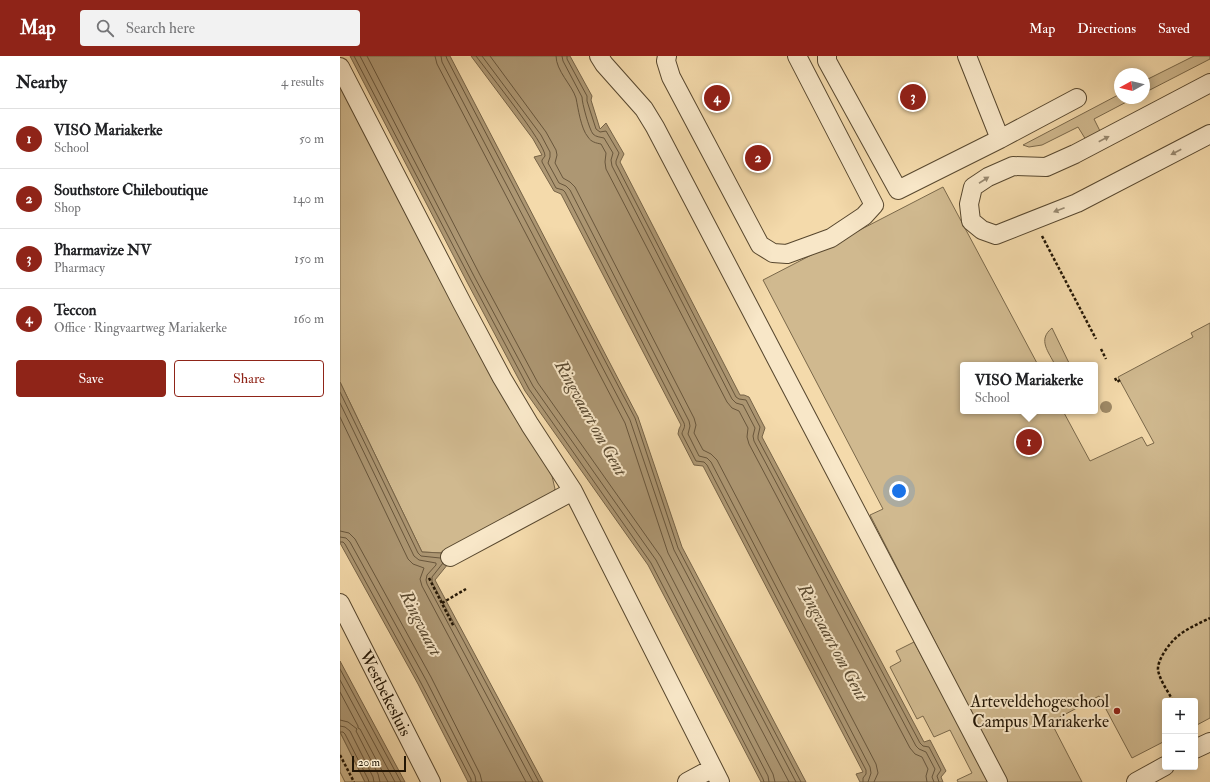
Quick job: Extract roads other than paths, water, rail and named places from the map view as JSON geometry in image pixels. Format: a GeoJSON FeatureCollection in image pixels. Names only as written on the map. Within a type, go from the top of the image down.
{"type":"FeatureCollection","features":[{"type":"Feature","properties":{"kind":"street"},"geometry":{"type":"LineString","coordinates":[[598,56],[644,109],[655,127],[998,782]]}},
{"type":"Feature","properties":{"kind":"street"},"geometry":{"type":"LineString","coordinates":[[667,56],[666,61],[671,76],[760,245],[773,253],[787,254],[831,238],[864,216],[874,205],[796,56]]}},
{"type":"Feature","properties":{"kind":"street"},"geometry":{"type":"LineString","coordinates":[[827,56],[827,61],[898,190],[1078,98]]}},
{"type":"Feature","properties":{"kind":"street"},"geometry":{"type":"LineString","coordinates":[[967,56],[1000,139]]}},
{"type":"Feature","properties":{"kind":"street"},"geometry":{"type":"LineString","coordinates":[[340,67],[502,378],[530,425],[573,491],[717,775],[687,782]]}},
{"type":"Feature","properties":{"kind":"street"},"geometry":{"type":"LineString","coordinates":[[1210,83],[1075,154],[1046,167],[1013,166],[988,177],[973,187],[969,204],[971,221],[982,230],[996,235],[1077,203],[1210,134]]}},
{"type":"Feature","properties":{"kind":"street"},"geometry":{"type":"LineString","coordinates":[[450,557],[573,491]]}},
{"type":"Feature","properties":{"kind":"street","name":"Westbekesluis"},"geometry":{"type":"LineString","coordinates":[[340,603],[432,782]]}},
{"type":"Feature","properties":{"kind":"street"},"geometry":{"type":"LineString","coordinates":[[1198,748],[1210,742]]}},
{"type":"Feature","properties":{"kind":"street"},"geometry":{"type":"LineString","coordinates":[[1136,782],[1162,768]]}},
{"type":"Feature","properties":{"kind":"water","name":"Ringvaart om Gent"},"geometry":{"type":"Polygon","coordinates":[[[350,56],[450,56],[638,417],[682,547],[806,782],[761,782],[648,565],[525,391],[350,56]]]}},
{"type":"Feature","properties":{"kind":"water","name":"Ringvaart om Gent"},"geometry":{"type":"Polygon","coordinates":[[[471,56],[570,56],[592,96],[591,100],[600,129],[606,123],[624,154],[620,162],[740,395],[749,397],[765,428],[762,437],[924,742],[930,740],[946,771],[941,777],[943,782],[860,782],[856,774],[863,772],[703,466],[694,465],[678,434],[681,425],[561,194],[554,191],[534,157],[542,155],[533,139],[471,56]]]}},
{"type":"Feature","properties":{"kind":"water","name":"Ringvaart"},"geometry":{"type":"Polygon","coordinates":[[[340,382],[422,552],[442,553],[448,564],[435,580],[543,782],[468,782],[418,684],[340,543],[340,382]]]}},
{"type":"Feature","properties":{"kind":"water"},"geometry":{"type":"Polygon","coordinates":[[[340,661],[405,782],[365,782],[340,732],[340,661]]]}},
{"type":"Feature","properties":{"kind":"place","name":"Pharmavize NV"},"geometry":{"type":"Point","coordinates":[913,97]}},
{"type":"Feature","properties":{"kind":"place","name":"Teccon"},"geometry":{"type":"Point","coordinates":[717,98]}},
{"type":"Feature","properties":{"kind":"place","name":"Southstore Chileboutique"},"geometry":{"type":"Point","coordinates":[758,158]}},
{"type":"Feature","properties":{"kind":"place","name":"VISO Mariakerke"},"geometry":{"type":"Point","coordinates":[1029,442]}},
{"type":"Feature","properties":{"kind":"place","name":"Arteveldehogeschool Campus Mariakerke"},"geometry":{"type":"Point","coordinates":[1117,711]}}]}
